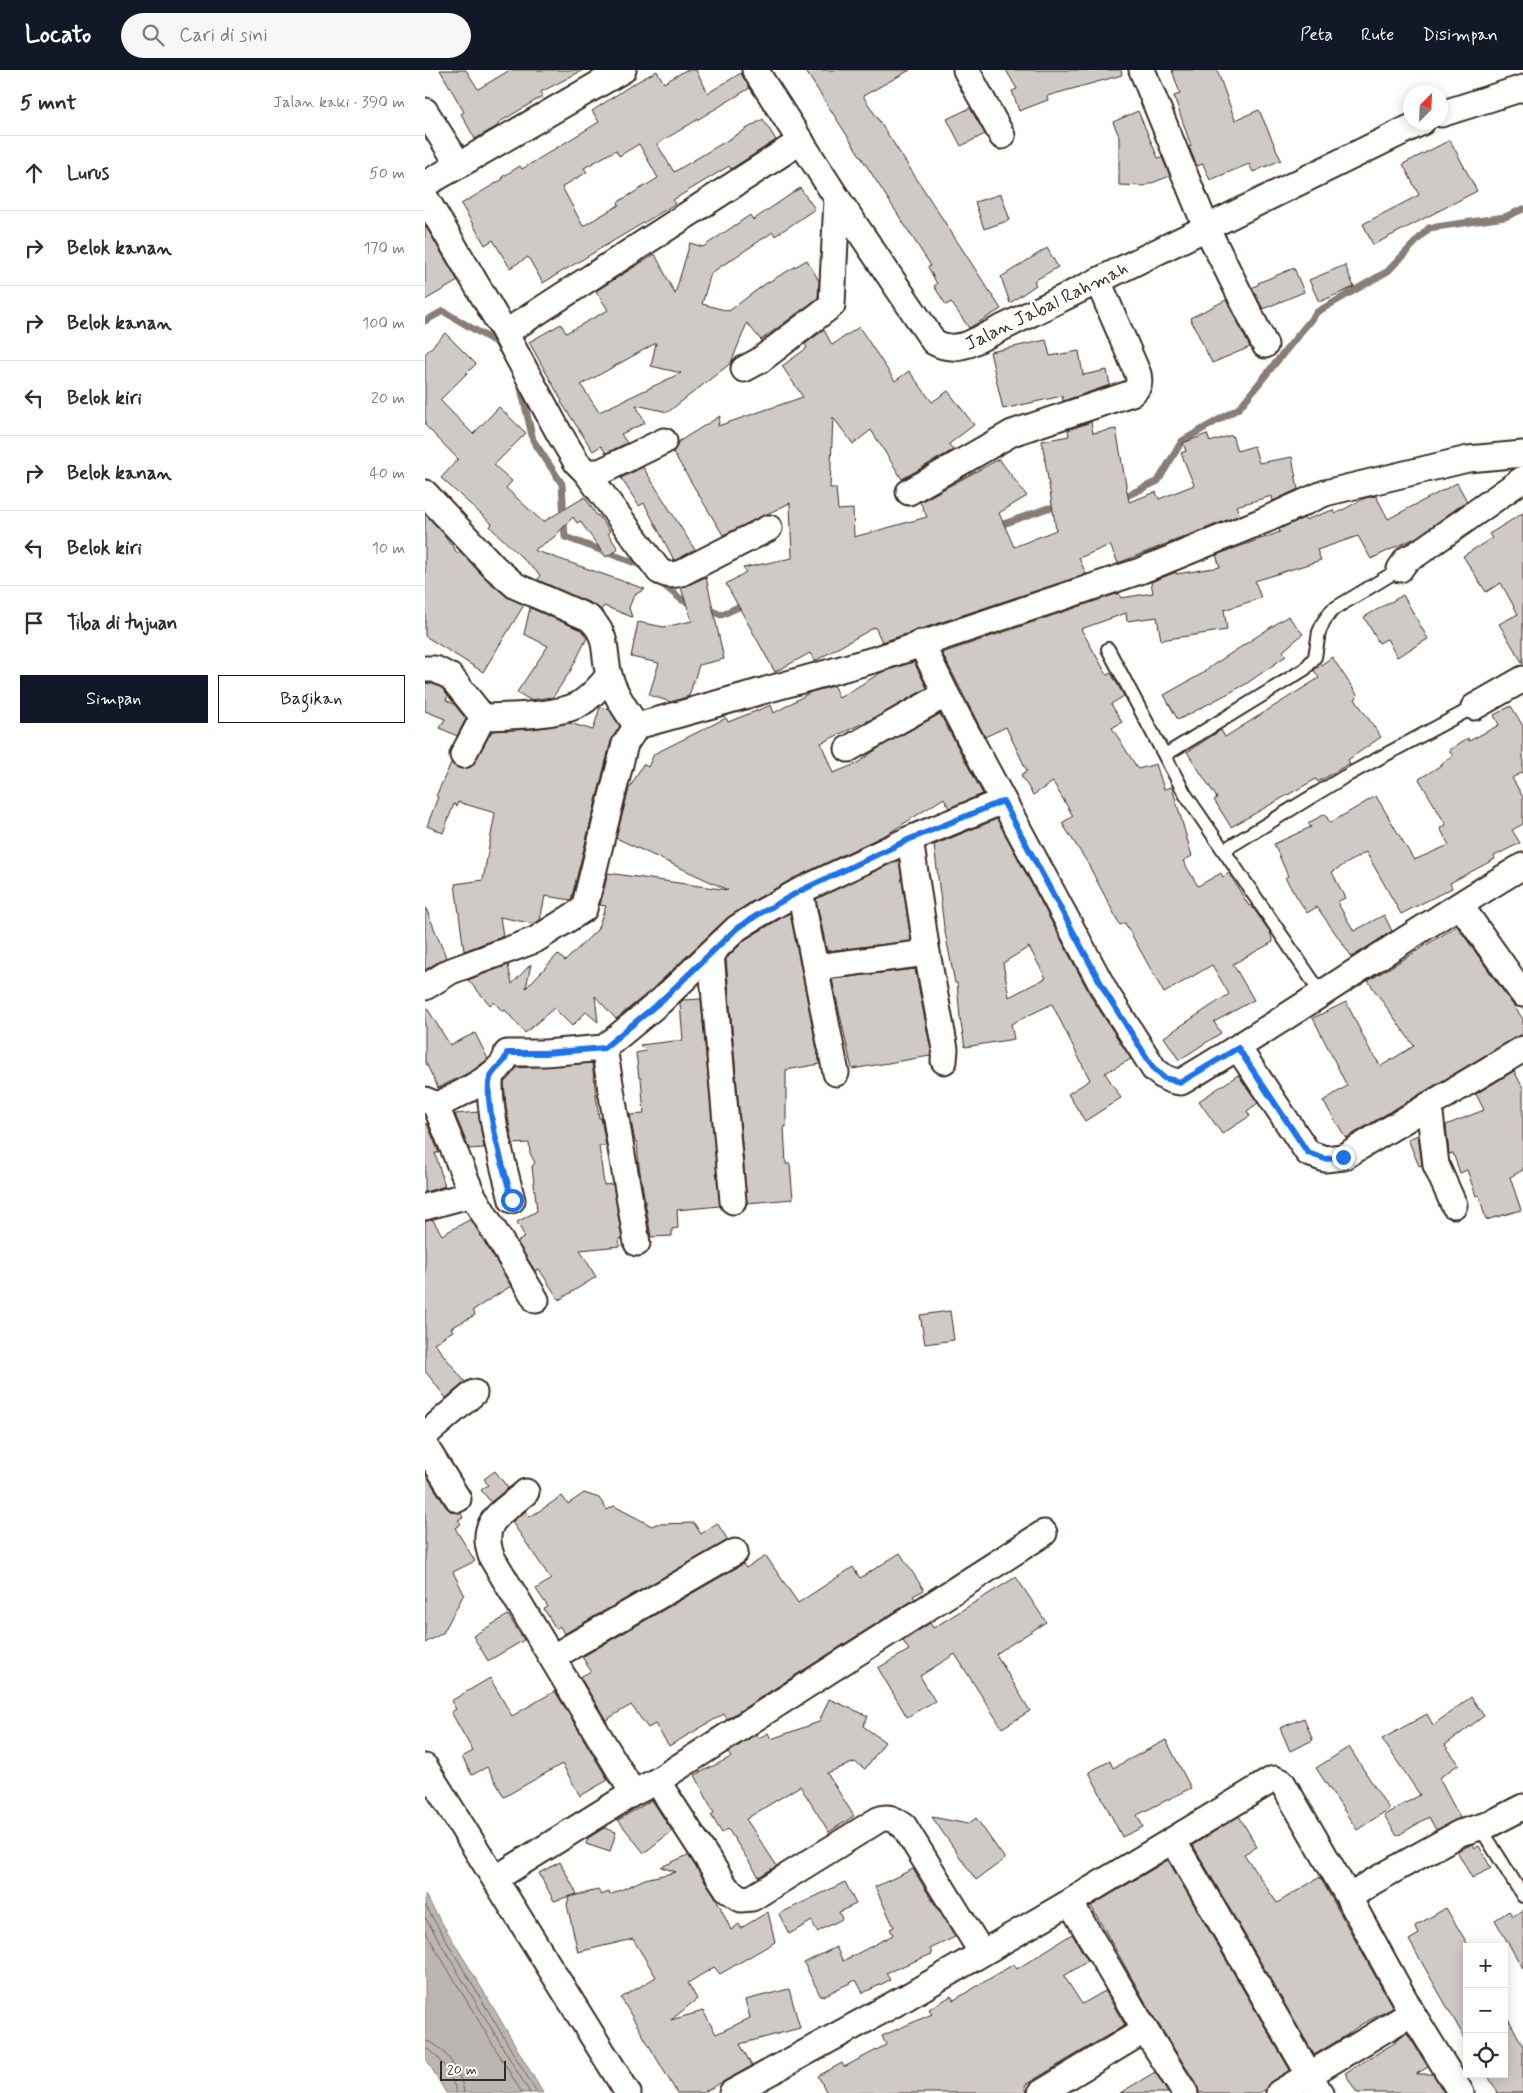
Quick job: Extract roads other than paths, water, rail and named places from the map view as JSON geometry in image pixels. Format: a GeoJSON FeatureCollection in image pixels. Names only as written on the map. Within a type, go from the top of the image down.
{"type":"FeatureCollection","features":[{"type":"Feature","properties":{"kind":"street"},"geometry":{"type":"LineString","coordinates":[[425,184],[623,70]]}},
{"type":"Feature","properties":{"kind":"street","name":"Jalan Jabal Rahmah"},"geometry":{"type":"LineString","coordinates":[[755,70],[837,198],[935,342],[942,347],[954,348],[969,344],[1406,130]]}},
{"type":"Feature","properties":{"kind":"street"},"geometry":{"type":"LineString","coordinates":[[966,70],[1002,136]]}},
{"type":"Feature","properties":{"kind":"street"},"geometry":{"type":"LineString","coordinates":[[1141,70],[1207,227],[1265,345]]}},
{"type":"Feature","properties":{"kind":"street"},"geometry":{"type":"LineString","coordinates":[[1448,112],[1523,88]]}},
{"type":"Feature","properties":{"kind":"street"},"geometry":{"type":"LineString","coordinates":[[425,111],[459,165]]}},
{"type":"Feature","properties":{"kind":"street"},"geometry":{"type":"LineString","coordinates":[[505,332],[801,141]]}},
{"type":"Feature","properties":{"kind":"street"},"geometry":{"type":"LineString","coordinates":[[425,197],[505,332],[577,463],[586,472],[659,571],[667,575],[681,573],[769,528]]}},
{"type":"Feature","properties":{"kind":"street"},"geometry":{"type":"LineString","coordinates":[[744,369],[759,361],[832,305],[837,198]]}},
{"type":"Feature","properties":{"kind":"street"},"geometry":{"type":"LineString","coordinates":[[909,492],[1012,433],[1132,393],[1137,388],[1140,382],[1098,281]]}},
{"type":"Feature","properties":{"kind":"street"},"geometry":{"type":"LineString","coordinates":[[586,472],[600,472],[663,441]]}},
{"type":"Feature","properties":{"kind":"street"},"geometry":{"type":"LineString","coordinates":[[425,987],[451,971],[535,940],[585,910],[625,744],[637,726],[877,659],[1140,571],[1265,520],[1325,493],[1468,459],[1523,454]]}},
{"type":"Feature","properties":{"kind":"street"},"geometry":{"type":"LineString","coordinates":[[1399,569],[1407,559],[1478,512],[1523,479]]}},
{"type":"Feature","properties":{"kind":"street"},"geometry":{"type":"LineString","coordinates":[[425,493],[495,568],[516,586],[589,618],[597,625],[603,636],[609,676],[627,712],[637,726]]}},
{"type":"Feature","properties":{"kind":"street"},"geometry":{"type":"LineString","coordinates":[[921,643],[946,694],[1106,993],[1154,1069],[1164,1078],[1181,1082],[1238,1048],[1321,993],[1523,866]]}},
{"type":"Feature","properties":{"kind":"street"},"geometry":{"type":"LineString","coordinates":[[425,669],[435,669],[451,677],[483,717]]}},
{"type":"Feature","properties":{"kind":"street"},"geometry":{"type":"LineString","coordinates":[[483,717],[521,716],[577,705],[593,694],[609,676]]}},
{"type":"Feature","properties":{"kind":"street"},"geometry":{"type":"LineString","coordinates":[[1474,707],[1523,679]]}},
{"type":"Feature","properties":{"kind":"street"},"geometry":{"type":"LineString","coordinates":[[848,749],[946,694]]}},
{"type":"Feature","properties":{"kind":"street"},"geometry":{"type":"LineString","coordinates":[[463,755],[483,717]]}},
{"type":"Feature","properties":{"kind":"street"},"geometry":{"type":"LineString","coordinates":[[430,1102],[440,1104],[490,1076],[505,1060],[507,1053],[545,1053],[604,1048],[661,1001],[737,928],[759,914],[800,891],[910,839],[1003,801]]}},
{"type":"Feature","properties":{"kind":"street"},"geometry":{"type":"LineString","coordinates":[[910,839],[927,953],[945,1044],[944,1061]]}},
{"type":"Feature","properties":{"kind":"street"},"geometry":{"type":"LineString","coordinates":[[800,891],[836,1072]]}},
{"type":"Feature","properties":{"kind":"street"},"geometry":{"type":"LineString","coordinates":[[1460,905],[1523,994]]}},
{"type":"Feature","properties":{"kind":"street"},"geometry":{"type":"LineString","coordinates":[[816,967],[927,953]]}},
{"type":"Feature","properties":{"kind":"street"},"geometry":{"type":"LineString","coordinates":[[711,954],[733,1201]]}},
{"type":"Feature","properties":{"kind":"street"},"geometry":{"type":"LineString","coordinates":[[604,1048],[637,1243]]}},
{"type":"Feature","properties":{"kind":"street"},"geometry":{"type":"LineString","coordinates":[[1238,1048],[1308,1153],[1325,1159],[1343,1157],[1429,1105],[1519,1059]]}},
{"type":"Feature","properties":{"kind":"street"},"geometry":{"type":"LineString","coordinates":[[490,1076],[489,1093],[495,1130],[512,1200]]}},
{"type":"Feature","properties":{"kind":"street"},"geometry":{"type":"LineString","coordinates":[[430,1102],[472,1194],[536,1300]]}},
{"type":"Feature","properties":{"kind":"street"},"geometry":{"type":"LineString","coordinates":[[1429,1105],[1436,1165],[1454,1205]]}},
{"type":"Feature","properties":{"kind":"street"},"geometry":{"type":"LineString","coordinates":[[425,1207],[472,1194]]}},
{"type":"Feature","properties":{"kind":"street"},"geometry":{"type":"LineString","coordinates":[[425,1435],[474,1393]]}},
{"type":"Feature","properties":{"kind":"street"},"geometry":{"type":"LineString","coordinates":[[425,1446],[458,1499]]}},
{"type":"Feature","properties":{"kind":"street"},"geometry":{"type":"LineString","coordinates":[[526,1492],[493,1520],[488,1527],[488,1547],[492,1558],[553,1657],[633,1794]]}},
{"type":"Feature","properties":{"kind":"street"},"geometry":{"type":"LineString","coordinates":[[495,1879],[657,1781],[1044,1532]]}},
{"type":"Feature","properties":{"kind":"street"},"geometry":{"type":"LineString","coordinates":[[553,1657],[735,1552]]}},
{"type":"Feature","properties":{"kind":"street"},"geometry":{"type":"LineString","coordinates":[[425,1767],[628,2093]]}},
{"type":"Feature","properties":{"kind":"street"},"geometry":{"type":"LineString","coordinates":[[732,2093],[907,1997],[1070,1902],[1270,1781],[1277,1780],[1285,1785],[1412,2013],[1461,2093]]}},
{"type":"Feature","properties":{"kind":"street"},"geometry":{"type":"LineString","coordinates":[[657,1781],[727,1889],[741,1899],[752,1898],[878,1820],[883,1818],[894,1819],[904,1826],[982,1953]]}},
{"type":"Feature","properties":{"kind":"street"},"geometry":{"type":"LineString","coordinates":[[1349,1898],[1372,1882],[1460,1833],[1480,1827],[1523,1807]]}},
{"type":"Feature","properties":{"kind":"street"},"geometry":{"type":"LineString","coordinates":[[1173,1840],[1314,2084]]}},
{"type":"Feature","properties":{"kind":"street"},"geometry":{"type":"LineString","coordinates":[[1070,1902],[1145,2030],[1185,2093]]}},
{"type":"Feature","properties":{"kind":"street"},"geometry":{"type":"LineString","coordinates":[[1279,2093],[1314,2084],[1412,2013]]}},
{"type":"Feature","properties":{"kind":"street"},"geometry":{"type":"LineString","coordinates":[[1041,2093],[1145,2030]]}},
{"type":"Feature","properties":{"kind":"lane"},"geometry":{"type":"LineString","coordinates":[[1165,755],[1305,669],[1315,657],[1319,632],[1332,610],[1399,569]]}},
{"type":"Feature","properties":{"kind":"lane"},"geometry":{"type":"LineString","coordinates":[[1108,649],[1185,794],[1321,993]]}},
{"type":"Feature","properties":{"kind":"lane"},"geometry":{"type":"LineString","coordinates":[[1224,850],[1344,776],[1474,707]]}},
{"type":"Feature","properties":{"kind":"lane"},"geometry":{"type":"LineString","coordinates":[[1480,1827],[1523,1896]]}},
{"type":"Feature","properties":{"kind":"water"},"geometry":{"type":"Polygon","coordinates":[[[425,1895],[543,2093],[446,2093],[425,2057],[425,1895]]]}},
{"type":"Feature","properties":{"kind":"waterway"},"geometry":{"type":"LineString","coordinates":[[1120,499],[1158,481],[1182,441],[1239,408],[1317,312],[1388,271],[1429,228],[1505,217],[1523,209]]}},
{"type":"Feature","properties":{"kind":"waterway"},"geometry":{"type":"LineString","coordinates":[[425,321],[443,311],[497,343],[500,349]]}},
{"type":"Feature","properties":{"kind":"waterway"},"geometry":{"type":"LineString","coordinates":[[520,384],[533,440],[562,484],[565,537],[638,564],[646,570]]}},
{"type":"Feature","properties":{"kind":"waterway"},"geometry":{"type":"LineString","coordinates":[[995,527],[1048,508],[1061,508]]}},
{"type":"Feature","properties":{"kind":"waterway"},"geometry":{"type":"LineString","coordinates":[[660,582],[682,600],[692,604]]}},
{"type":"Feature","properties":{"kind":"waterway"},"geometry":{"type":"LineString","coordinates":[[705,608],[721,615],[745,604]]}}]}
